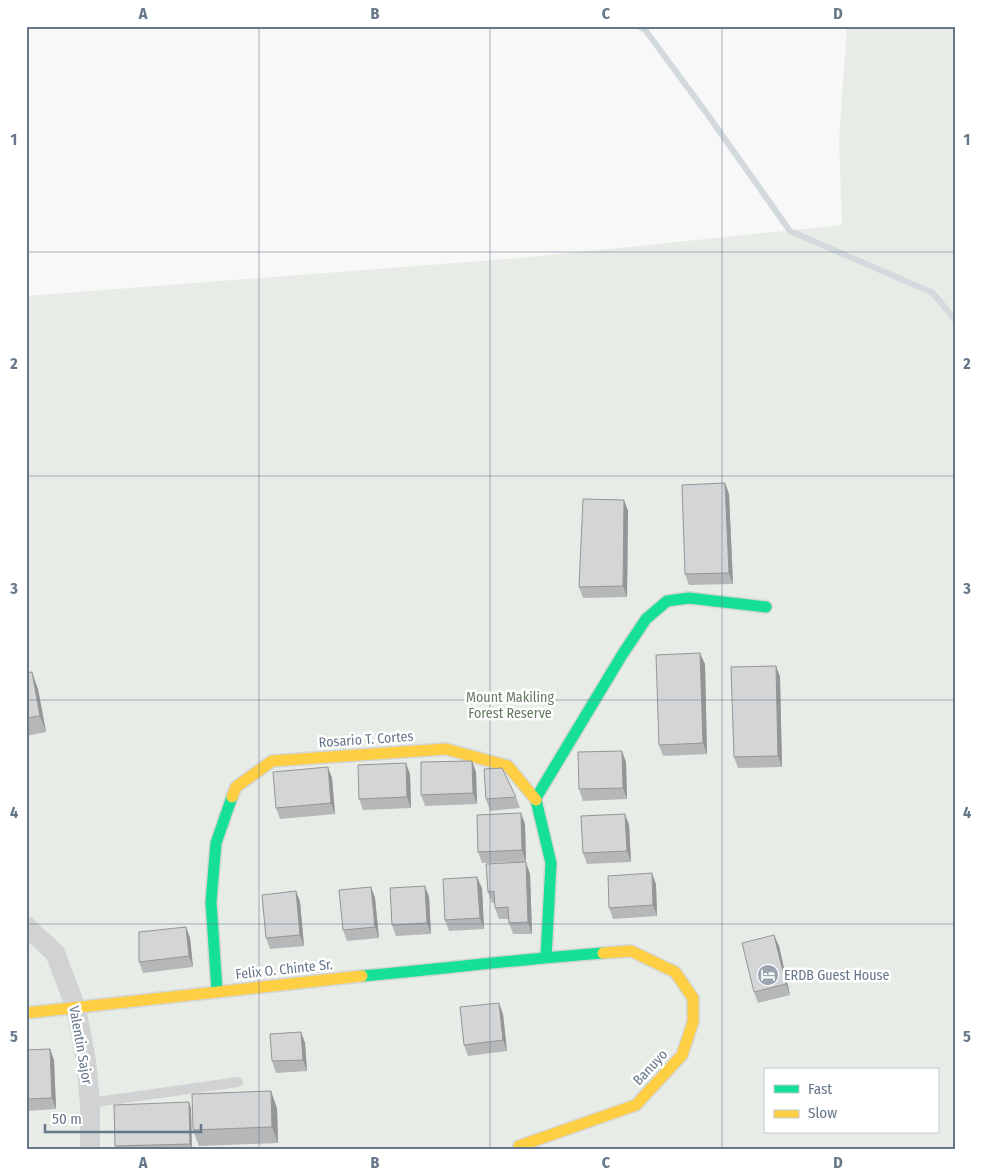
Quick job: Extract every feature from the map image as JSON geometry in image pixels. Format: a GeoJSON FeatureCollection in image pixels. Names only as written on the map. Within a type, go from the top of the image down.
{"type":"FeatureCollection","features":[{"type":"Feature","properties":{"kind":"street"},"geometry":{"type":"LineString","coordinates":[[536,798],[622,654],[646,619],[667,601],[688,598],[766,607]]}},
{"type":"Feature","properties":{"kind":"street","name":"Rosario T. Cortes"},"geometry":{"type":"LineString","coordinates":[[217,991],[211,902],[216,843],[236,787],[272,761],[446,749],[508,766],[536,798],[551,863],[546,957]]}},
{"type":"Feature","properties":{"kind":"street","name":"Valentin Sajor"},"geometry":{"type":"LineString","coordinates":[[26,926],[55,953],[76,1008],[86,1061],[90,1103],[90,1150]]}},
{"type":"Feature","properties":{"kind":"street","name":"Banuyo"},"geometry":{"type":"LineString","coordinates":[[515,1148],[636,1105],[682,1055],[693,1022],[693,998],[675,972],[630,951],[546,957]]}},
{"type":"Feature","properties":{"kind":"street","name":"Felix O. Chinte Sr."},"geometry":{"type":"LineString","coordinates":[[26,1013],[326,979],[546,957]]}},
{"type":"Feature","properties":{"kind":"lane"},"geometry":{"type":"LineString","coordinates":[[90,1103],[238,1082]]}},
{"type":"Feature","properties":{"kind":"green space","name":"Mount Makiling Forest Reserve"},"geometry":{"type":"Polygon","coordinates":[[[847,26],[955,26],[955,1150],[26,1150],[26,296],[520,258],[842,225],[839,139],[847,26]]]}},
{"type":"Feature","properties":{"kind":"building"},"geometry":{"type":"Polygon","coordinates":[[[725,483],[729,573],[685,574],[682,485],[725,483]]]}},
{"type":"Feature","properties":{"kind":"building"},"geometry":{"type":"Polygon","coordinates":[[[583,499],[624,500],[623,586],[579,587],[583,499]]]}},
{"type":"Feature","properties":{"kind":"building"},"geometry":{"type":"Polygon","coordinates":[[[700,653],[703,743],[659,745],[656,655],[700,653]]]}},
{"type":"Feature","properties":{"kind":"building"},"geometry":{"type":"Polygon","coordinates":[[[776,666],[778,756],[734,757],[731,667],[776,666]]]}},
{"type":"Feature","properties":{"kind":"building"},"geometry":{"type":"Polygon","coordinates":[[[32,672],[40,716],[26,718],[26,673],[32,672]]]}},
{"type":"Feature","properties":{"kind":"building"},"geometry":{"type":"Polygon","coordinates":[[[622,751],[623,788],[579,789],[578,752],[622,751]]]}},
{"type":"Feature","properties":{"kind":"building"},"geometry":{"type":"Polygon","coordinates":[[[472,761],[473,793],[421,795],[421,762],[472,761]]]}},
{"type":"Feature","properties":{"kind":"building"},"geometry":{"type":"Polygon","coordinates":[[[406,763],[407,797],[359,799],[358,765],[406,763]]]}},
{"type":"Feature","properties":{"kind":"building"},"geometry":{"type":"Polygon","coordinates":[[[328,767],[331,803],[276,808],[273,772],[328,767]]]}},
{"type":"Feature","properties":{"kind":"building"},"geometry":{"type":"Polygon","coordinates":[[[502,768],[516,797],[486,799],[484,769],[502,768]]]}},
{"type":"Feature","properties":{"kind":"building"},"geometry":{"type":"Polygon","coordinates":[[[521,813],[522,850],[478,852],[477,815],[521,813]]]}},
{"type":"Feature","properties":{"kind":"building"},"geometry":{"type":"Polygon","coordinates":[[[625,814],[627,851],[583,853],[581,816],[625,814]]]}},
{"type":"Feature","properties":{"kind":"building"},"geometry":{"type":"Polygon","coordinates":[[[526,862],[528,922],[509,923],[508,907],[495,908],[494,891],[488,892],[486,864],[526,862]]]}},
{"type":"Feature","properties":{"kind":"building"},"geometry":{"type":"Polygon","coordinates":[[[652,873],[653,905],[609,908],[608,876],[652,873]]]}},
{"type":"Feature","properties":{"kind":"building"},"geometry":{"type":"Polygon","coordinates":[[[477,877],[480,918],[445,920],[443,879],[477,877]]]}},
{"type":"Feature","properties":{"kind":"building"},"geometry":{"type":"Polygon","coordinates":[[[425,886],[427,923],[392,925],[390,888],[425,886]]]}},
{"type":"Feature","properties":{"kind":"building"},"geometry":{"type":"Polygon","coordinates":[[[371,887],[375,927],[343,930],[339,890],[371,887]]]}},
{"type":"Feature","properties":{"kind":"building"},"geometry":{"type":"Polygon","coordinates":[[[296,891],[300,935],[266,938],[262,895],[296,891]]]}},
{"type":"Feature","properties":{"kind":"building"},"geometry":{"type":"Polygon","coordinates":[[[186,927],[189,956],[139,962],[139,932],[186,927]]]}},
{"type":"Feature","properties":{"kind":"building","name":"ERDB Guest House"},"geometry":{"type":"Polygon","coordinates":[[[774,935],[786,984],[754,992],[742,943],[774,935]]]}},
{"type":"Feature","properties":{"kind":"building"},"geometry":{"type":"Polygon","coordinates":[[[499,1003],[503,1040],[464,1045],[460,1007],[499,1003]]]}},
{"type":"Feature","properties":{"kind":"building"},"geometry":{"type":"Polygon","coordinates":[[[301,1032],[303,1060],[272,1061],[270,1034],[301,1032]]]}},
{"type":"Feature","properties":{"kind":"building"},"geometry":{"type":"Polygon","coordinates":[[[50,1049],[52,1098],[26,1099],[26,1050],[50,1049]]]}},
{"type":"Feature","properties":{"kind":"building"},"geometry":{"type":"Polygon","coordinates":[[[271,1091],[272,1127],[193,1130],[192,1094],[271,1091]]]}},
{"type":"Feature","properties":{"kind":"building"},"geometry":{"type":"Polygon","coordinates":[[[189,1102],[190,1144],[115,1146],[114,1105],[189,1102]]]}},
{"type":"Feature","properties":{"kind":"waterway"},"geometry":{"type":"LineString","coordinates":[[639,26],[646,31],[705,111],[790,231],[933,293],[955,320]]}},
{"type":"Feature","properties":{"kind":"traffic: fast"},"geometry":{"type":"LineString","coordinates":[[536,798],[622,655],[646,619],[667,601],[689,598],[766,607]]}},
{"type":"Feature","properties":{"kind":"traffic: fast"},"geometry":{"type":"LineString","coordinates":[[217,991],[211,902],[216,843],[232,797]]}},
{"type":"Feature","properties":{"kind":"traffic: fast"},"geometry":{"type":"LineString","coordinates":[[536,800],[551,863],[546,957]]}},
{"type":"Feature","properties":{"kind":"traffic: fast"},"geometry":{"type":"LineString","coordinates":[[362,976],[603,953]]}},
{"type":"Feature","properties":{"kind":"traffic: slow"},"geometry":{"type":"LineString","coordinates":[[232,797],[236,787],[272,761],[446,749],[508,766],[536,800]]}},
{"type":"Feature","properties":{"kind":"traffic: slow"},"geometry":{"type":"LineString","coordinates":[[520,1150],[519,1146],[636,1105],[682,1055],[693,1022],[693,998],[675,972],[631,951],[603,953]]}},
{"type":"Feature","properties":{"kind":"traffic: slow"},"geometry":{"type":"LineString","coordinates":[[26,1013],[362,976]]}},
{"type":"Feature","properties":{"kind":"place","name":"ERDB Guest House"},"geometry":{"type":"Point","coordinates":[768,975]}}]}
